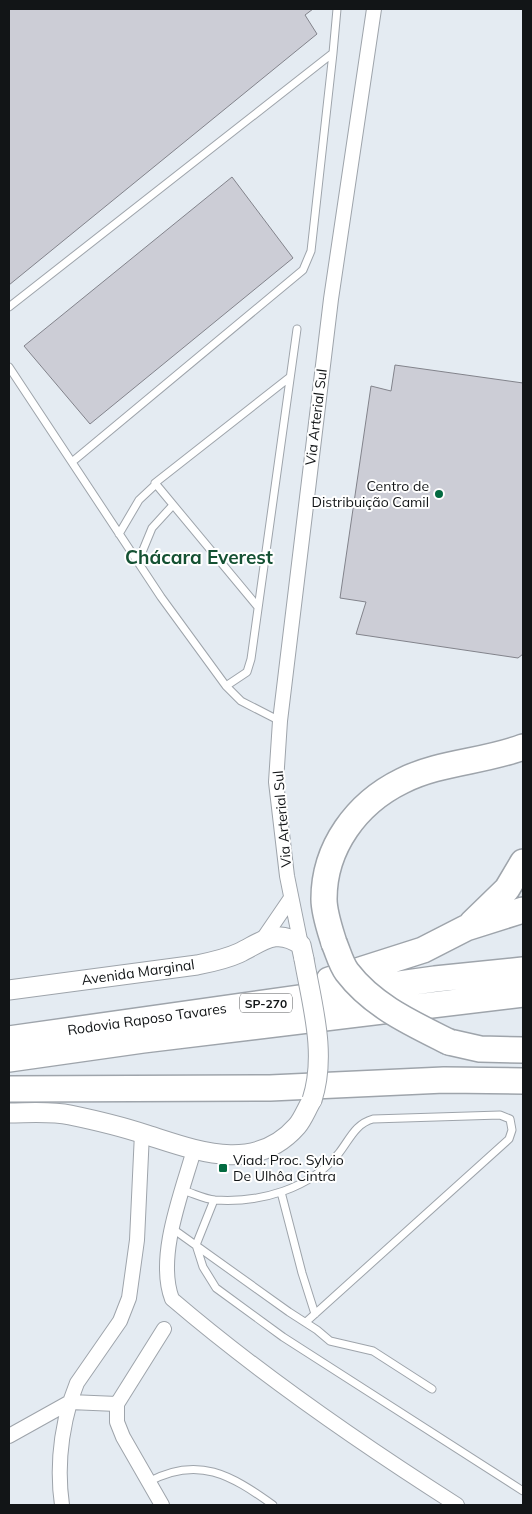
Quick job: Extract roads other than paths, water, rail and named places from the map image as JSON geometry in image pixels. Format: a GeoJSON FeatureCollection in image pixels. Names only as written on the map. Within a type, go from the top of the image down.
{"type":"FeatureCollection","features":[{"type":"Feature","properties":{"kind":"highway"},"geometry":{"type":"LineString","coordinates":[[523,747],[402,781],[366,805],[342,831],[329,862],[324,900],[334,943],[346,971],[370,997],[396,1016],[449,1042],[480,1049],[523,1050]]}},
{"type":"Feature","properties":{"kind":"highway"},"geometry":{"type":"LineString","coordinates":[[466,928],[507,889],[523,862]]}},
{"type":"Feature","properties":{"kind":"highway"},"geometry":{"type":"LineString","coordinates":[[136,1020],[337,979],[423,950],[466,928],[523,910]]}},
{"type":"Feature","properties":{"kind":"highway","name":"Rodovia Raposo Tavares"},"geometry":{"type":"LineString","coordinates":[[9,1039],[136,1020],[340,994],[435,979],[523,970]]}},
{"type":"Feature","properties":{"kind":"highway","name":"Rodovia Raposo Tavares"},"geometry":{"type":"LineString","coordinates":[[9,1060],[143,1040],[523,994]]}},
{"type":"Feature","properties":{"kind":"highway"},"geometry":{"type":"LineString","coordinates":[[444,1080],[523,1071]]}},
{"type":"Feature","properties":{"kind":"highway"},"geometry":{"type":"LineString","coordinates":[[9,1089],[270,1088],[444,1080],[523,1081]]}},
{"type":"Feature","properties":{"kind":"main road","name":"Avenida Marginal"},"geometry":{"type":"LineString","coordinates":[[9,990],[198,965],[221,960],[263,940],[285,937],[302,952]]}},
{"type":"Feature","properties":{"kind":"main road"},"geometry":{"type":"LineString","coordinates":[[9,1113],[68,1114],[142,1133],[194,1150],[237,1156],[258,1152],[276,1143],[297,1126],[312,1100],[320,1068],[319,1048],[302,952]]}},
{"type":"Feature","properties":{"kind":"street","name":"Via Arterial Sul"},"geometry":{"type":"LineString","coordinates":[[302,952],[291,898],[276,782],[280,721],[331,299],[374,9]]}},
{"type":"Feature","properties":{"kind":"street"},"geometry":{"type":"LineString","coordinates":[[263,940],[291,898]]}},
{"type":"Feature","properties":{"kind":"street"},"geometry":{"type":"LineString","coordinates":[[62,1505],[58,1482],[61,1432],[70,1402],[78,1383],[120,1321],[129,1298],[137,1240],[142,1133]]}},
{"type":"Feature","properties":{"kind":"street"},"geometry":{"type":"LineString","coordinates":[[194,1150],[182,1190],[166,1270],[172,1299],[272,1380],[359,1442],[457,1505]]}},
{"type":"Feature","properties":{"kind":"street"},"geometry":{"type":"LineString","coordinates":[[162,1505],[117,1422],[117,1404],[164,1329]]}},
{"type":"Feature","properties":{"kind":"street"},"geometry":{"type":"LineString","coordinates":[[9,1436],[70,1402],[117,1404]]}},
{"type":"Feature","properties":{"kind":"lane"},"geometry":{"type":"LineString","coordinates":[[72,462],[303,270],[311,250],[337,9]]}},
{"type":"Feature","properties":{"kind":"lane"},"geometry":{"type":"LineString","coordinates":[[9,307],[333,53]]}},
{"type":"Feature","properties":{"kind":"lane"},"geometry":{"type":"LineString","coordinates":[[226,686],[247,672],[250,665],[297,329]]}},
{"type":"Feature","properties":{"kind":"lane"},"geometry":{"type":"LineString","coordinates":[[9,367],[138,562],[226,686],[242,701],[280,721]]}},
{"type":"Feature","properties":{"kind":"lane"},"geometry":{"type":"LineString","coordinates":[[119,534],[139,500],[155,485],[156,481],[290,377]]}},
{"type":"Feature","properties":{"kind":"lane"},"geometry":{"type":"LineString","coordinates":[[155,485],[258,607]]}},
{"type":"Feature","properties":{"kind":"lane"},"geometry":{"type":"LineString","coordinates":[[138,562],[152,528],[173,505]]}},
{"type":"Feature","properties":{"kind":"lane"},"geometry":{"type":"LineString","coordinates":[[182,1190],[214,1200],[266,1197],[281,1192],[321,1171],[364,1122],[390,1117],[500,1115],[510,1119],[512,1130],[509,1139],[306,1322]]}},
{"type":"Feature","properties":{"kind":"lane"},"geometry":{"type":"LineString","coordinates":[[281,1192],[302,1273],[315,1314]]}},
{"type":"Feature","properties":{"kind":"lane"},"geometry":{"type":"LineString","coordinates":[[214,1200],[196,1246],[203,1267],[216,1288],[240,1307],[523,1491]]}},
{"type":"Feature","properties":{"kind":"lane"},"geometry":{"type":"LineString","coordinates":[[173,1229],[289,1312],[306,1322],[330,1341],[373,1351],[432,1389]]}},
{"type":"Feature","properties":{"kind":"lane"},"geometry":{"type":"LineString","coordinates":[[148,1482],[174,1470],[188,1468],[209,1471],[250,1489],[273,1505]]}},
{"type":"Feature","properties":{"kind":"place","name":"Centro de Distribuição Camil"},"geometry":{"type":"Point","coordinates":[439,494]}},
{"type":"Feature","properties":{"kind":"place","name":"Viad. Proc. Sylvio De Ulhôa Cintra"},"geometry":{"type":"Point","coordinates":[223,1168]}},
{"type":"Feature","properties":{"kind":"district","name":"Chácara Everest"},"geometry":{"type":"Point","coordinates":[199,557]}}]}
